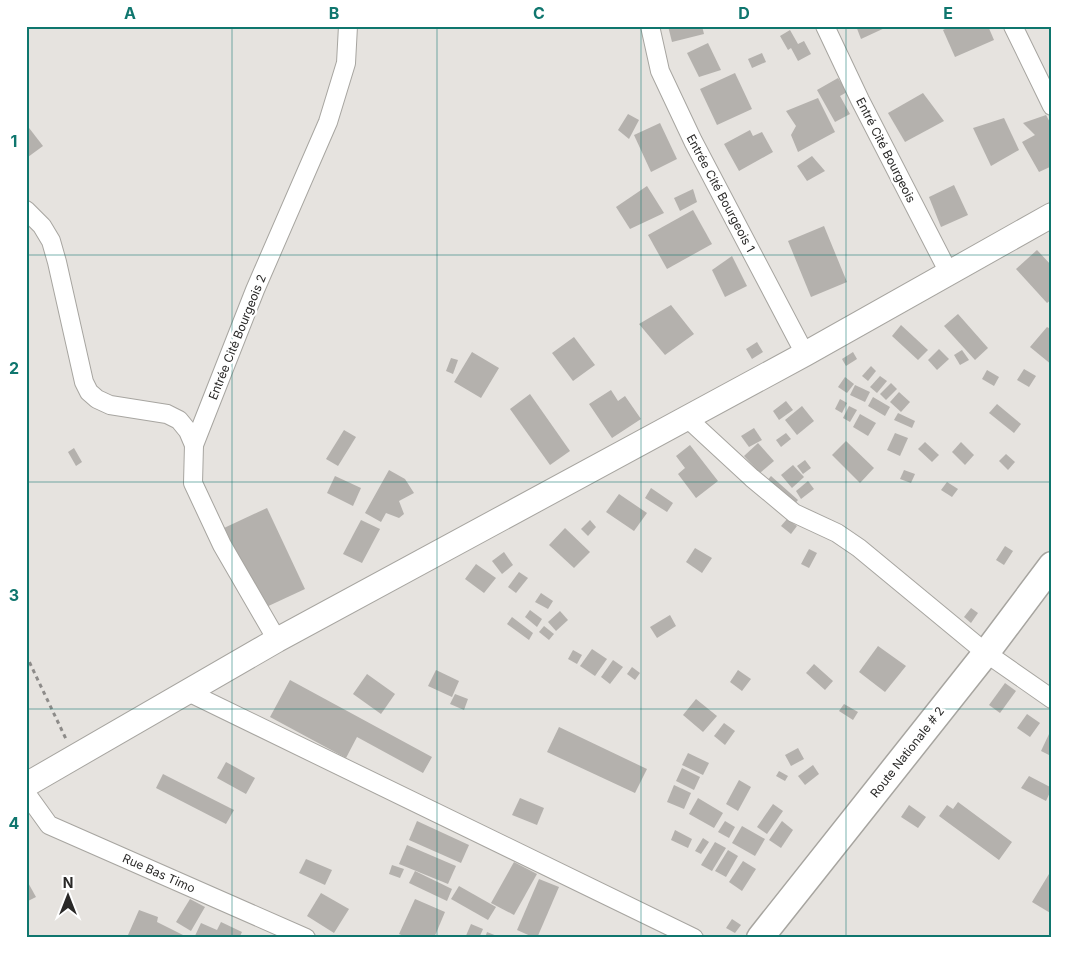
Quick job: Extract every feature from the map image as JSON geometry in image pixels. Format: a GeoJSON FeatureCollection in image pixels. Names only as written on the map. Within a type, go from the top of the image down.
{"type":"FeatureCollection","features":[{"type":"Feature","properties":{"kind":"main road"},"geometry":{"type":"LineString","coordinates":[[26,785],[277,640],[805,354],[1052,215]]}},
{"type":"Feature","properties":{"kind":"main road","name":"Route Nationale # 2"},"geometry":{"type":"LineString","coordinates":[[760,938],[986,653],[1052,565]]}},
{"type":"Feature","properties":{"kind":"street","name":"Entrée Cité Bourgeois 2"},"geometry":{"type":"LineString","coordinates":[[277,640],[222,545],[192,483],[194,445],[255,290],[328,122],[346,63],[348,26]]}},
{"type":"Feature","properties":{"kind":"street","name":"Entrée Cité Bourgeois 1"},"geometry":{"type":"LineString","coordinates":[[650,26],[660,71],[693,141],[805,354]]}},
{"type":"Feature","properties":{"kind":"street","name":"Entré Cité Bourgeois"},"geometry":{"type":"LineString","coordinates":[[825,26],[860,100],[949,273]]}},
{"type":"Feature","properties":{"kind":"street"},"geometry":{"type":"LineString","coordinates":[[1013,26],[1052,106]]}},
{"type":"Feature","properties":{"kind":"street"},"geometry":{"type":"LineString","coordinates":[[26,210],[42,226],[51,240],[84,382],[89,392],[97,399],[110,405],[167,414],[179,420],[188,431],[194,445]]}},
{"type":"Feature","properties":{"kind":"street"},"geometry":{"type":"LineString","coordinates":[[687,418],[752,478],[794,513],[837,534],[859,548],[986,653],[1052,699]]}},
{"type":"Feature","properties":{"kind":"street"},"geometry":{"type":"LineString","coordinates":[[188,692],[694,938]]}},
{"type":"Feature","properties":{"kind":"street","name":"Rue Bas Timo"},"geometry":{"type":"LineString","coordinates":[[26,793],[49,825],[306,938]]}},
{"type":"Feature","properties":{"kind":"path"},"geometry":{"type":"LineString","coordinates":[[26,655],[75,757]]}},
{"type":"Feature","properties":{"kind":"building"},"geometry":{"type":"Polygon","coordinates":[[[668,26],[702,26],[704,34],[672,42],[668,26]]]}},
{"type":"Feature","properties":{"kind":"building"},"geometry":{"type":"Polygon","coordinates":[[[856,26],[889,26],[861,39],[856,26]]]}},
{"type":"Feature","properties":{"kind":"building"},"geometry":{"type":"Polygon","coordinates":[[[951,26],[988,26],[994,40],[955,57],[943,30],[951,26]]]}},
{"type":"Feature","properties":{"kind":"building"},"geometry":{"type":"Polygon","coordinates":[[[790,30],[798,44],[804,41],[811,54],[798,61],[791,48],[788,50],[780,36],[790,30]]]}},
{"type":"Feature","properties":{"kind":"building"},"geometry":{"type":"Polygon","coordinates":[[[708,43],[721,70],[699,77],[687,53],[708,43]]]}},
{"type":"Feature","properties":{"kind":"building"},"geometry":{"type":"Polygon","coordinates":[[[762,53],[766,62],[752,68],[748,59],[762,53]]]}},
{"type":"Feature","properties":{"kind":"building"},"geometry":{"type":"Polygon","coordinates":[[[735,73],[752,109],[717,125],[700,89],[735,73]]]}},
{"type":"Feature","properties":{"kind":"building"},"geometry":{"type":"Polygon","coordinates":[[[838,78],[847,92],[840,96],[850,114],[835,122],[817,90],[838,78]]]}},
{"type":"Feature","properties":{"kind":"building"},"geometry":{"type":"Polygon","coordinates":[[[923,93],[944,121],[905,142],[888,113],[923,93]]]}},
{"type":"Feature","properties":{"kind":"building"},"geometry":{"type":"Polygon","coordinates":[[[818,98],[835,132],[798,152],[791,135],[796,126],[786,111],[818,98]]]}},
{"type":"Feature","properties":{"kind":"building"},"geometry":{"type":"Polygon","coordinates":[[[628,114],[639,120],[629,139],[618,130],[628,114]]]}},
{"type":"Feature","properties":{"kind":"building"},"geometry":{"type":"Polygon","coordinates":[[[1046,115],[1052,126],[1052,166],[1039,172],[1022,142],[1035,135],[1023,123],[1046,115]]]}},
{"type":"Feature","properties":{"kind":"building"},"geometry":{"type":"Polygon","coordinates":[[[1004,118],[1019,150],[991,166],[973,128],[1004,118]]]}},
{"type":"Feature","properties":{"kind":"building"},"geometry":{"type":"Polygon","coordinates":[[[660,123],[677,159],[651,172],[634,135],[660,123]]]}},
{"type":"Feature","properties":{"kind":"building"},"geometry":{"type":"Polygon","coordinates":[[[26,124],[43,146],[28,157],[26,155],[26,124]]]}},
{"type":"Feature","properties":{"kind":"building"},"geometry":{"type":"Polygon","coordinates":[[[750,130],[753,136],[762,132],[773,152],[739,171],[724,144],[750,130]]]}},
{"type":"Feature","properties":{"kind":"building"},"geometry":{"type":"Polygon","coordinates":[[[812,156],[825,171],[807,181],[797,166],[812,156]]]}},
{"type":"Feature","properties":{"kind":"building"},"geometry":{"type":"Polygon","coordinates":[[[954,185],[968,215],[941,227],[929,197],[954,185]]]}},
{"type":"Feature","properties":{"kind":"building"},"geometry":{"type":"Polygon","coordinates":[[[647,186],[664,213],[630,229],[616,207],[647,186]]]}},
{"type":"Feature","properties":{"kind":"building"},"geometry":{"type":"Polygon","coordinates":[[[693,189],[697,202],[680,211],[674,198],[693,189]]]}},
{"type":"Feature","properties":{"kind":"building"},"geometry":{"type":"Polygon","coordinates":[[[693,210],[712,244],[667,269],[648,235],[693,210]]]}},
{"type":"Feature","properties":{"kind":"building"},"geometry":{"type":"Polygon","coordinates":[[[824,226],[847,282],[811,297],[788,241],[824,226]]]}},
{"type":"Feature","properties":{"kind":"building"},"geometry":{"type":"Polygon","coordinates":[[[1037,250],[1052,266],[1052,299],[1047,303],[1016,269],[1037,250]]]}},
{"type":"Feature","properties":{"kind":"building"},"geometry":{"type":"Polygon","coordinates":[[[732,256],[747,286],[725,297],[712,270],[732,256]]]}},
{"type":"Feature","properties":{"kind":"building"},"geometry":{"type":"Polygon","coordinates":[[[671,305],[694,334],[665,355],[639,324],[671,305]]]}},
{"type":"Feature","properties":{"kind":"building"},"geometry":{"type":"Polygon","coordinates":[[[958,314],[988,348],[975,360],[944,326],[958,314]]]}},
{"type":"Feature","properties":{"kind":"building"},"geometry":{"type":"Polygon","coordinates":[[[901,325],[928,350],[918,360],[892,336],[901,325]]]}},
{"type":"Feature","properties":{"kind":"building"},"geometry":{"type":"Polygon","coordinates":[[[1047,327],[1052,330],[1052,365],[1030,347],[1047,327]]]}},
{"type":"Feature","properties":{"kind":"building"},"geometry":{"type":"Polygon","coordinates":[[[574,337],[595,365],[573,381],[552,353],[574,337]]]}},
{"type":"Feature","properties":{"kind":"building"},"geometry":{"type":"Polygon","coordinates":[[[757,342],[763,352],[752,359],[746,349],[757,342]]]}},
{"type":"Feature","properties":{"kind":"building"},"geometry":{"type":"Polygon","coordinates":[[[939,349],[949,359],[937,370],[928,360],[939,349]]]}},
{"type":"Feature","properties":{"kind":"building"},"geometry":{"type":"Polygon","coordinates":[[[962,350],[969,360],[960,365],[954,355],[962,350]]]}},
{"type":"Feature","properties":{"kind":"building"},"geometry":{"type":"Polygon","coordinates":[[[472,352],[499,368],[481,398],[454,382],[472,352]]]}},
{"type":"Feature","properties":{"kind":"building"},"geometry":{"type":"Polygon","coordinates":[[[853,352],[857,359],[846,366],[842,359],[853,352]]]}},
{"type":"Feature","properties":{"kind":"building"},"geometry":{"type":"Polygon","coordinates":[[[451,358],[458,360],[453,374],[446,371],[451,358]]]}},
{"type":"Feature","properties":{"kind":"building"},"geometry":{"type":"Polygon","coordinates":[[[871,366],[876,371],[868,381],[862,376],[871,366]]]}},
{"type":"Feature","properties":{"kind":"building"},"geometry":{"type":"Polygon","coordinates":[[[1024,369],[1036,376],[1029,387],[1017,380],[1024,369]]]}},
{"type":"Feature","properties":{"kind":"building"},"geometry":{"type":"Polygon","coordinates":[[[987,370],[999,377],[994,386],[982,379],[987,370]]]}},
{"type":"Feature","properties":{"kind":"building"},"geometry":{"type":"Polygon","coordinates":[[[880,376],[887,381],[877,393],[870,387],[880,376]]]}},
{"type":"Feature","properties":{"kind":"building"},"geometry":{"type":"Polygon","coordinates":[[[845,377],[854,384],[847,393],[838,387],[845,377]]]}},
{"type":"Feature","properties":{"kind":"building"},"geometry":{"type":"Polygon","coordinates":[[[891,383],[897,389],[886,400],[880,394],[891,383]]]}},
{"type":"Feature","properties":{"kind":"building"},"geometry":{"type":"Polygon","coordinates":[[[855,385],[870,392],[865,402],[850,395],[855,385]]]}},
{"type":"Feature","properties":{"kind":"building"},"geometry":{"type":"Polygon","coordinates":[[[611,390],[618,401],[625,396],[641,419],[612,438],[589,404],[611,390]]]}},
{"type":"Feature","properties":{"kind":"building"},"geometry":{"type":"Polygon","coordinates":[[[899,392],[910,402],[901,412],[890,402],[899,392]]]}},
{"type":"Feature","properties":{"kind":"building"},"geometry":{"type":"Polygon","coordinates":[[[530,394],[570,451],[550,465],[510,409],[530,394]]]}},
{"type":"Feature","properties":{"kind":"building"},"geometry":{"type":"Polygon","coordinates":[[[873,397],[890,407],[885,416],[868,406],[873,397]]]}},
{"type":"Feature","properties":{"kind":"building"},"geometry":{"type":"Polygon","coordinates":[[[840,399],[847,403],[842,413],[835,409],[840,399]]]}},
{"type":"Feature","properties":{"kind":"building"},"geometry":{"type":"Polygon","coordinates":[[[786,401],[793,410],[779,420],[773,411],[786,401]]]}},
{"type":"Feature","properties":{"kind":"building"},"geometry":{"type":"Polygon","coordinates":[[[997,404],[1021,424],[1014,433],[989,413],[997,404]]]}},
{"type":"Feature","properties":{"kind":"building"},"geometry":{"type":"Polygon","coordinates":[[[802,406],[814,421],[797,435],[785,420],[802,406]]]}},
{"type":"Feature","properties":{"kind":"building"},"geometry":{"type":"Polygon","coordinates":[[[849,406],[857,410],[850,422],[843,418],[849,406]]]}},
{"type":"Feature","properties":{"kind":"building"},"geometry":{"type":"Polygon","coordinates":[[[898,413],[915,421],[912,428],[894,420],[898,413]]]}},
{"type":"Feature","properties":{"kind":"building"},"geometry":{"type":"Polygon","coordinates":[[[860,414],[876,423],[868,436],[853,427],[860,414]]]}},
{"type":"Feature","properties":{"kind":"building"},"geometry":{"type":"Polygon","coordinates":[[[754,428],[762,440],[749,447],[741,436],[754,428]]]}},
{"type":"Feature","properties":{"kind":"building"},"geometry":{"type":"Polygon","coordinates":[[[344,430],[356,437],[338,466],[326,459],[344,430]]]}},
{"type":"Feature","properties":{"kind":"building"},"geometry":{"type":"Polygon","coordinates":[[[786,433],[791,439],[781,447],[776,440],[786,433]]]}},
{"type":"Feature","properties":{"kind":"building"},"geometry":{"type":"Polygon","coordinates":[[[895,433],[908,438],[900,456],[887,450],[895,433]]]}},
{"type":"Feature","properties":{"kind":"building"},"geometry":{"type":"Polygon","coordinates":[[[846,441],[874,468],[860,483],[832,455],[846,441]]]}},
{"type":"Feature","properties":{"kind":"building"},"geometry":{"type":"Polygon","coordinates":[[[925,442],[939,455],[932,462],[918,449],[925,442]]]}},
{"type":"Feature","properties":{"kind":"building"},"geometry":{"type":"Polygon","coordinates":[[[961,442],[974,455],[965,465],[952,452],[961,442]]]}},
{"type":"Feature","properties":{"kind":"building"},"geometry":{"type":"Polygon","coordinates":[[[758,443],[774,461],[760,473],[744,456],[758,443]]]}},
{"type":"Feature","properties":{"kind":"building"},"geometry":{"type":"Polygon","coordinates":[[[690,445],[718,481],[696,498],[678,474],[685,468],[676,456],[690,445]]]}},
{"type":"Feature","properties":{"kind":"building"},"geometry":{"type":"Polygon","coordinates":[[[74,448],[82,462],[76,466],[68,452],[74,448]]]}},
{"type":"Feature","properties":{"kind":"building"},"geometry":{"type":"Polygon","coordinates":[[[1006,454],[1015,462],[1008,470],[999,461],[1006,454]]]}},
{"type":"Feature","properties":{"kind":"building"},"geometry":{"type":"Polygon","coordinates":[[[805,460],[811,468],[803,474],[797,466],[805,460]]]}},
{"type":"Feature","properties":{"kind":"building"},"geometry":{"type":"Polygon","coordinates":[[[793,465],[804,477],[792,488],[781,475],[793,465]]]}},
{"type":"Feature","properties":{"kind":"building"},"geometry":{"type":"Polygon","coordinates":[[[389,470],[405,479],[414,493],[399,501],[404,514],[399,518],[386,513],[381,522],[365,513],[389,470]]]}},
{"type":"Feature","properties":{"kind":"building"},"geometry":{"type":"Polygon","coordinates":[[[904,470],[915,474],[911,483],[900,479],[904,470]]]}},
{"type":"Feature","properties":{"kind":"building"},"geometry":{"type":"Polygon","coordinates":[[[335,476],[361,488],[353,506],[327,493],[335,476]]]}},
{"type":"Feature","properties":{"kind":"building"},"geometry":{"type":"Polygon","coordinates":[[[771,476],[798,500],[792,507],[765,483],[771,476]]]}},
{"type":"Feature","properties":{"kind":"building"},"geometry":{"type":"Polygon","coordinates":[[[808,481],[814,489],[801,499],[796,491],[808,481]]]}},
{"type":"Feature","properties":{"kind":"building"},"geometry":{"type":"Polygon","coordinates":[[[947,482],[958,489],[952,497],[941,490],[947,482]]]}},
{"type":"Feature","properties":{"kind":"building"},"geometry":{"type":"Polygon","coordinates":[[[651,488],[673,503],[667,512],[645,498],[651,488]]]}},
{"type":"Feature","properties":{"kind":"building"},"geometry":{"type":"Polygon","coordinates":[[[619,494],[647,513],[634,531],[606,512],[619,494]]]}},
{"type":"Feature","properties":{"kind":"building"},"geometry":{"type":"Polygon","coordinates":[[[267,508],[305,589],[262,609],[224,528],[267,508]]]}},
{"type":"Feature","properties":{"kind":"building"},"geometry":{"type":"Polygon","coordinates":[[[787,519],[797,526],[791,534],[781,526],[787,519]]]}},
{"type":"Feature","properties":{"kind":"building"},"geometry":{"type":"Polygon","coordinates":[[[361,520],[380,529],[362,563],[343,554],[361,520]]]}},
{"type":"Feature","properties":{"kind":"building"},"geometry":{"type":"Polygon","coordinates":[[[590,520],[596,527],[588,536],[581,529],[590,520]]]}},
{"type":"Feature","properties":{"kind":"building"},"geometry":{"type":"Polygon","coordinates":[[[565,528],[590,552],[574,568],[549,545],[565,528]]]}},
{"type":"Feature","properties":{"kind":"building"},"geometry":{"type":"Polygon","coordinates":[[[1005,546],[1013,551],[1004,565],[996,560],[1005,546]]]}},
{"type":"Feature","properties":{"kind":"building"},"geometry":{"type":"Polygon","coordinates":[[[695,548],[712,558],[702,573],[686,562],[695,548]]]}},
{"type":"Feature","properties":{"kind":"building"},"geometry":{"type":"Polygon","coordinates":[[[809,549],[817,553],[809,568],[801,564],[809,549]]]}},
{"type":"Feature","properties":{"kind":"building"},"geometry":{"type":"Polygon","coordinates":[[[504,552],[513,565],[502,574],[492,561],[504,552]]]}},
{"type":"Feature","properties":{"kind":"building"},"geometry":{"type":"Polygon","coordinates":[[[476,564],[496,578],[484,593],[465,579],[476,564]]]}},
{"type":"Feature","properties":{"kind":"building"},"geometry":{"type":"Polygon","coordinates":[[[519,572],[528,578],[516,593],[508,587],[519,572]]]}},
{"type":"Feature","properties":{"kind":"building"},"geometry":{"type":"Polygon","coordinates":[[[541,593],[553,601],[548,609],[535,602],[541,593]]]}},
{"type":"Feature","properties":{"kind":"building"},"geometry":{"type":"Polygon","coordinates":[[[971,608],[978,613],[971,623],[964,617],[971,608]]]}},
{"type":"Feature","properties":{"kind":"building"},"geometry":{"type":"Polygon","coordinates":[[[530,610],[542,619],[537,627],[525,617],[530,610]]]}},
{"type":"Feature","properties":{"kind":"building"},"geometry":{"type":"Polygon","coordinates":[[[560,611],[568,620],[556,631],[548,622],[560,611]]]}},
{"type":"Feature","properties":{"kind":"building"},"geometry":{"type":"Polygon","coordinates":[[[670,615],[676,626],[657,638],[650,627],[670,615]]]}},
{"type":"Feature","properties":{"kind":"building"},"geometry":{"type":"Polygon","coordinates":[[[512,617],[533,633],[529,640],[507,624],[512,617]]]}},
{"type":"Feature","properties":{"kind":"building"},"geometry":{"type":"Polygon","coordinates":[[[544,626],[554,634],[549,640],[539,632],[544,626]]]}},
{"type":"Feature","properties":{"kind":"building"},"geometry":{"type":"Polygon","coordinates":[[[878,646],[906,666],[885,692],[859,672],[878,646]]]}},
{"type":"Feature","properties":{"kind":"building"},"geometry":{"type":"Polygon","coordinates":[[[592,649],[607,659],[595,676],[580,666],[592,649]]]}},
{"type":"Feature","properties":{"kind":"building"},"geometry":{"type":"Polygon","coordinates":[[[573,650],[582,655],[577,664],[568,659],[573,650]]]}},
{"type":"Feature","properties":{"kind":"building"},"geometry":{"type":"Polygon","coordinates":[[[613,660],[623,667],[610,684],[601,677],[613,660]]]}},
{"type":"Feature","properties":{"kind":"building"},"geometry":{"type":"Polygon","coordinates":[[[814,664],[833,681],[825,690],[806,673],[814,664]]]}},
{"type":"Feature","properties":{"kind":"building"},"geometry":{"type":"Polygon","coordinates":[[[632,667],[640,673],[635,680],[627,674],[632,667]]]}},
{"type":"Feature","properties":{"kind":"building"},"geometry":{"type":"Polygon","coordinates":[[[436,670],[459,681],[452,697],[428,686],[436,670]]]}},
{"type":"Feature","properties":{"kind":"building"},"geometry":{"type":"Polygon","coordinates":[[[738,670],[751,679],[742,691],[730,682],[738,670]]]}},
{"type":"Feature","properties":{"kind":"building"},"geometry":{"type":"Polygon","coordinates":[[[367,674],[395,694],[381,714],[353,694],[367,674]]]}},
{"type":"Feature","properties":{"kind":"building"},"geometry":{"type":"Polygon","coordinates":[[[290,680],[432,757],[423,773],[357,737],[346,758],[270,717],[290,680]]]}},
{"type":"Feature","properties":{"kind":"building"},"geometry":{"type":"Polygon","coordinates":[[[1005,683],[1016,691],[1000,713],[989,705],[1005,683]]]}},
{"type":"Feature","properties":{"kind":"building"},"geometry":{"type":"Polygon","coordinates":[[[455,694],[468,699],[464,710],[450,704],[455,694]]]}},
{"type":"Feature","properties":{"kind":"building"},"geometry":{"type":"Polygon","coordinates":[[[696,699],[717,716],[703,732],[683,715],[696,699]]]}},
{"type":"Feature","properties":{"kind":"building"},"geometry":{"type":"Polygon","coordinates":[[[844,704],[858,712],[853,720],[839,711],[844,704]]]}},
{"type":"Feature","properties":{"kind":"building"},"geometry":{"type":"Polygon","coordinates":[[[1027,714],[1040,723],[1030,737],[1017,728],[1027,714]]]}},
{"type":"Feature","properties":{"kind":"building"},"geometry":{"type":"Polygon","coordinates":[[[724,723],[735,731],[725,745],[714,736],[724,723]]]}},
{"type":"Feature","properties":{"kind":"building"},"geometry":{"type":"Polygon","coordinates":[[[559,727],[647,769],[635,793],[547,752],[559,727]]]}},
{"type":"Feature","properties":{"kind":"building"},"geometry":{"type":"Polygon","coordinates":[[[1050,732],[1052,733],[1051,756],[1041,751],[1050,732]]]}},
{"type":"Feature","properties":{"kind":"building"},"geometry":{"type":"Polygon","coordinates":[[[798,748],[804,759],[791,766],[785,755],[798,748]]]}},
{"type":"Feature","properties":{"kind":"building"},"geometry":{"type":"Polygon","coordinates":[[[688,753],[709,763],[703,775],[682,765],[688,753]]]}},
{"type":"Feature","properties":{"kind":"building"},"geometry":{"type":"Polygon","coordinates":[[[226,762],[255,778],[246,794],[217,778],[226,762]]]}},
{"type":"Feature","properties":{"kind":"building"},"geometry":{"type":"Polygon","coordinates":[[[813,765],[819,774],[805,785],[798,776],[813,765]]]}},
{"type":"Feature","properties":{"kind":"building"},"geometry":{"type":"Polygon","coordinates":[[[682,768],[700,777],[694,790],[676,781],[682,768]]]}},
{"type":"Feature","properties":{"kind":"building"},"geometry":{"type":"Polygon","coordinates":[[[779,771],[788,776],[785,781],[776,776],[779,771]]]}},
{"type":"Feature","properties":{"kind":"building"},"geometry":{"type":"Polygon","coordinates":[[[163,774],[234,810],[226,824],[156,788],[163,774]]]}},
{"type":"Feature","properties":{"kind":"building"},"geometry":{"type":"Polygon","coordinates":[[[1029,776],[1052,788],[1046,801],[1021,788],[1029,776]]]}},
{"type":"Feature","properties":{"kind":"building"},"geometry":{"type":"Polygon","coordinates":[[[739,780],[751,787],[738,811],[726,804],[739,780]]]}},
{"type":"Feature","properties":{"kind":"building"},"geometry":{"type":"Polygon","coordinates":[[[674,785],[691,793],[684,809],[667,802],[674,785]]]}},
{"type":"Feature","properties":{"kind":"building"},"geometry":{"type":"Polygon","coordinates":[[[520,798],[544,808],[537,825],[512,815],[520,798]]]}},
{"type":"Feature","properties":{"kind":"building"},"geometry":{"type":"Polygon","coordinates":[[[698,798],[723,813],[714,828],[689,814],[698,798]]]}},
{"type":"Feature","properties":{"kind":"building"},"geometry":{"type":"Polygon","coordinates":[[[958,802],[1012,842],[999,860],[939,816],[947,805],[953,809],[958,802]]]}},
{"type":"Feature","properties":{"kind":"building"},"geometry":{"type":"Polygon","coordinates":[[[773,804],[783,811],[767,834],[757,827],[773,804]]]}},
{"type":"Feature","properties":{"kind":"building"},"geometry":{"type":"Polygon","coordinates":[[[909,805],[926,817],[918,828],[901,817],[909,805]]]}},
{"type":"Feature","properties":{"kind":"building"},"geometry":{"type":"Polygon","coordinates":[[[417,821],[469,845],[461,863],[409,840],[417,821]]]}},
{"type":"Feature","properties":{"kind":"building"},"geometry":{"type":"Polygon","coordinates":[[[725,821],[735,827],[729,838],[718,832],[725,821]]]}},
{"type":"Feature","properties":{"kind":"building"},"geometry":{"type":"Polygon","coordinates":[[[782,821],[793,830],[781,848],[769,840],[782,821]]]}},
{"type":"Feature","properties":{"kind":"building"},"geometry":{"type":"Polygon","coordinates":[[[742,826],[765,839],[755,856],[732,843],[742,826]]]}},
{"type":"Feature","properties":{"kind":"building"},"geometry":{"type":"Polygon","coordinates":[[[675,830],[692,839],[688,848],[671,840],[675,830]]]}},
{"type":"Feature","properties":{"kind":"building"},"geometry":{"type":"Polygon","coordinates":[[[703,838],[709,842],[701,854],[695,851],[703,838]]]}},
{"type":"Feature","properties":{"kind":"building"},"geometry":{"type":"Polygon","coordinates":[[[715,842],[726,848],[712,871],[701,865],[715,842]]]}},
{"type":"Feature","properties":{"kind":"building"},"geometry":{"type":"Polygon","coordinates":[[[407,845],[456,866],[448,884],[399,864],[407,845]]]}},
{"type":"Feature","properties":{"kind":"building"},"geometry":{"type":"Polygon","coordinates":[[[728,850],[738,856],[726,877],[715,871],[728,850]]]}},
{"type":"Feature","properties":{"kind":"building"},"geometry":{"type":"Polygon","coordinates":[[[306,859],[332,870],[325,885],[299,873],[306,859]]]}},
{"type":"Feature","properties":{"kind":"building"},"geometry":{"type":"Polygon","coordinates":[[[743,861],[756,869],[742,891],[729,882],[743,861]]]}},
{"type":"Feature","properties":{"kind":"building"},"geometry":{"type":"Polygon","coordinates":[[[514,862],[537,874],[514,915],[491,903],[514,862]]]}},
{"type":"Feature","properties":{"kind":"building"},"geometry":{"type":"Polygon","coordinates":[[[392,865],[404,869],[400,878],[389,874],[392,865]]]}},
{"type":"Feature","properties":{"kind":"building"},"geometry":{"type":"Polygon","coordinates":[[[1052,869],[1052,914],[1032,902],[1052,869]]]}},
{"type":"Feature","properties":{"kind":"building"},"geometry":{"type":"Polygon","coordinates":[[[415,871],[452,889],[447,901],[409,883],[415,871]]]}},
{"type":"Feature","properties":{"kind":"building"},"geometry":{"type":"Polygon","coordinates":[[[26,879],[36,897],[26,902],[26,879]]]}},
{"type":"Feature","properties":{"kind":"building"},"geometry":{"type":"Polygon","coordinates":[[[539,879],[559,887],[537,938],[535,938],[517,930],[539,879]]]}},
{"type":"Feature","properties":{"kind":"building"},"geometry":{"type":"Polygon","coordinates":[[[459,886],[496,907],[488,920],[451,899],[459,886]]]}},
{"type":"Feature","properties":{"kind":"building"},"geometry":{"type":"Polygon","coordinates":[[[321,893],[349,909],[334,933],[307,916],[321,893]]]}},
{"type":"Feature","properties":{"kind":"building"},"geometry":{"type":"Polygon","coordinates":[[[190,899],[205,907],[191,931],[176,922],[190,899]]]}},
{"type":"Feature","properties":{"kind":"building"},"geometry":{"type":"Polygon","coordinates":[[[415,899],[445,912],[434,938],[408,938],[399,934],[415,899]]]}},
{"type":"Feature","properties":{"kind":"building"},"geometry":{"type":"Polygon","coordinates":[[[139,910],[158,917],[157,922],[189,938],[136,938],[128,935],[139,910]]]}},
{"type":"Feature","properties":{"kind":"building"},"geometry":{"type":"Polygon","coordinates":[[[732,919],[741,925],[735,933],[726,928],[732,919]]]}},
{"type":"Feature","properties":{"kind":"building"},"geometry":{"type":"Polygon","coordinates":[[[221,922],[242,932],[239,938],[194,938],[201,923],[217,930],[221,922]]]}},
{"type":"Feature","properties":{"kind":"building"},"geometry":{"type":"Polygon","coordinates":[[[471,924],[483,929],[479,938],[465,938],[471,924]]]}},
{"type":"Feature","properties":{"kind":"building"},"geometry":{"type":"Polygon","coordinates":[[[487,932],[502,938],[485,938],[487,932]]]}}]}
